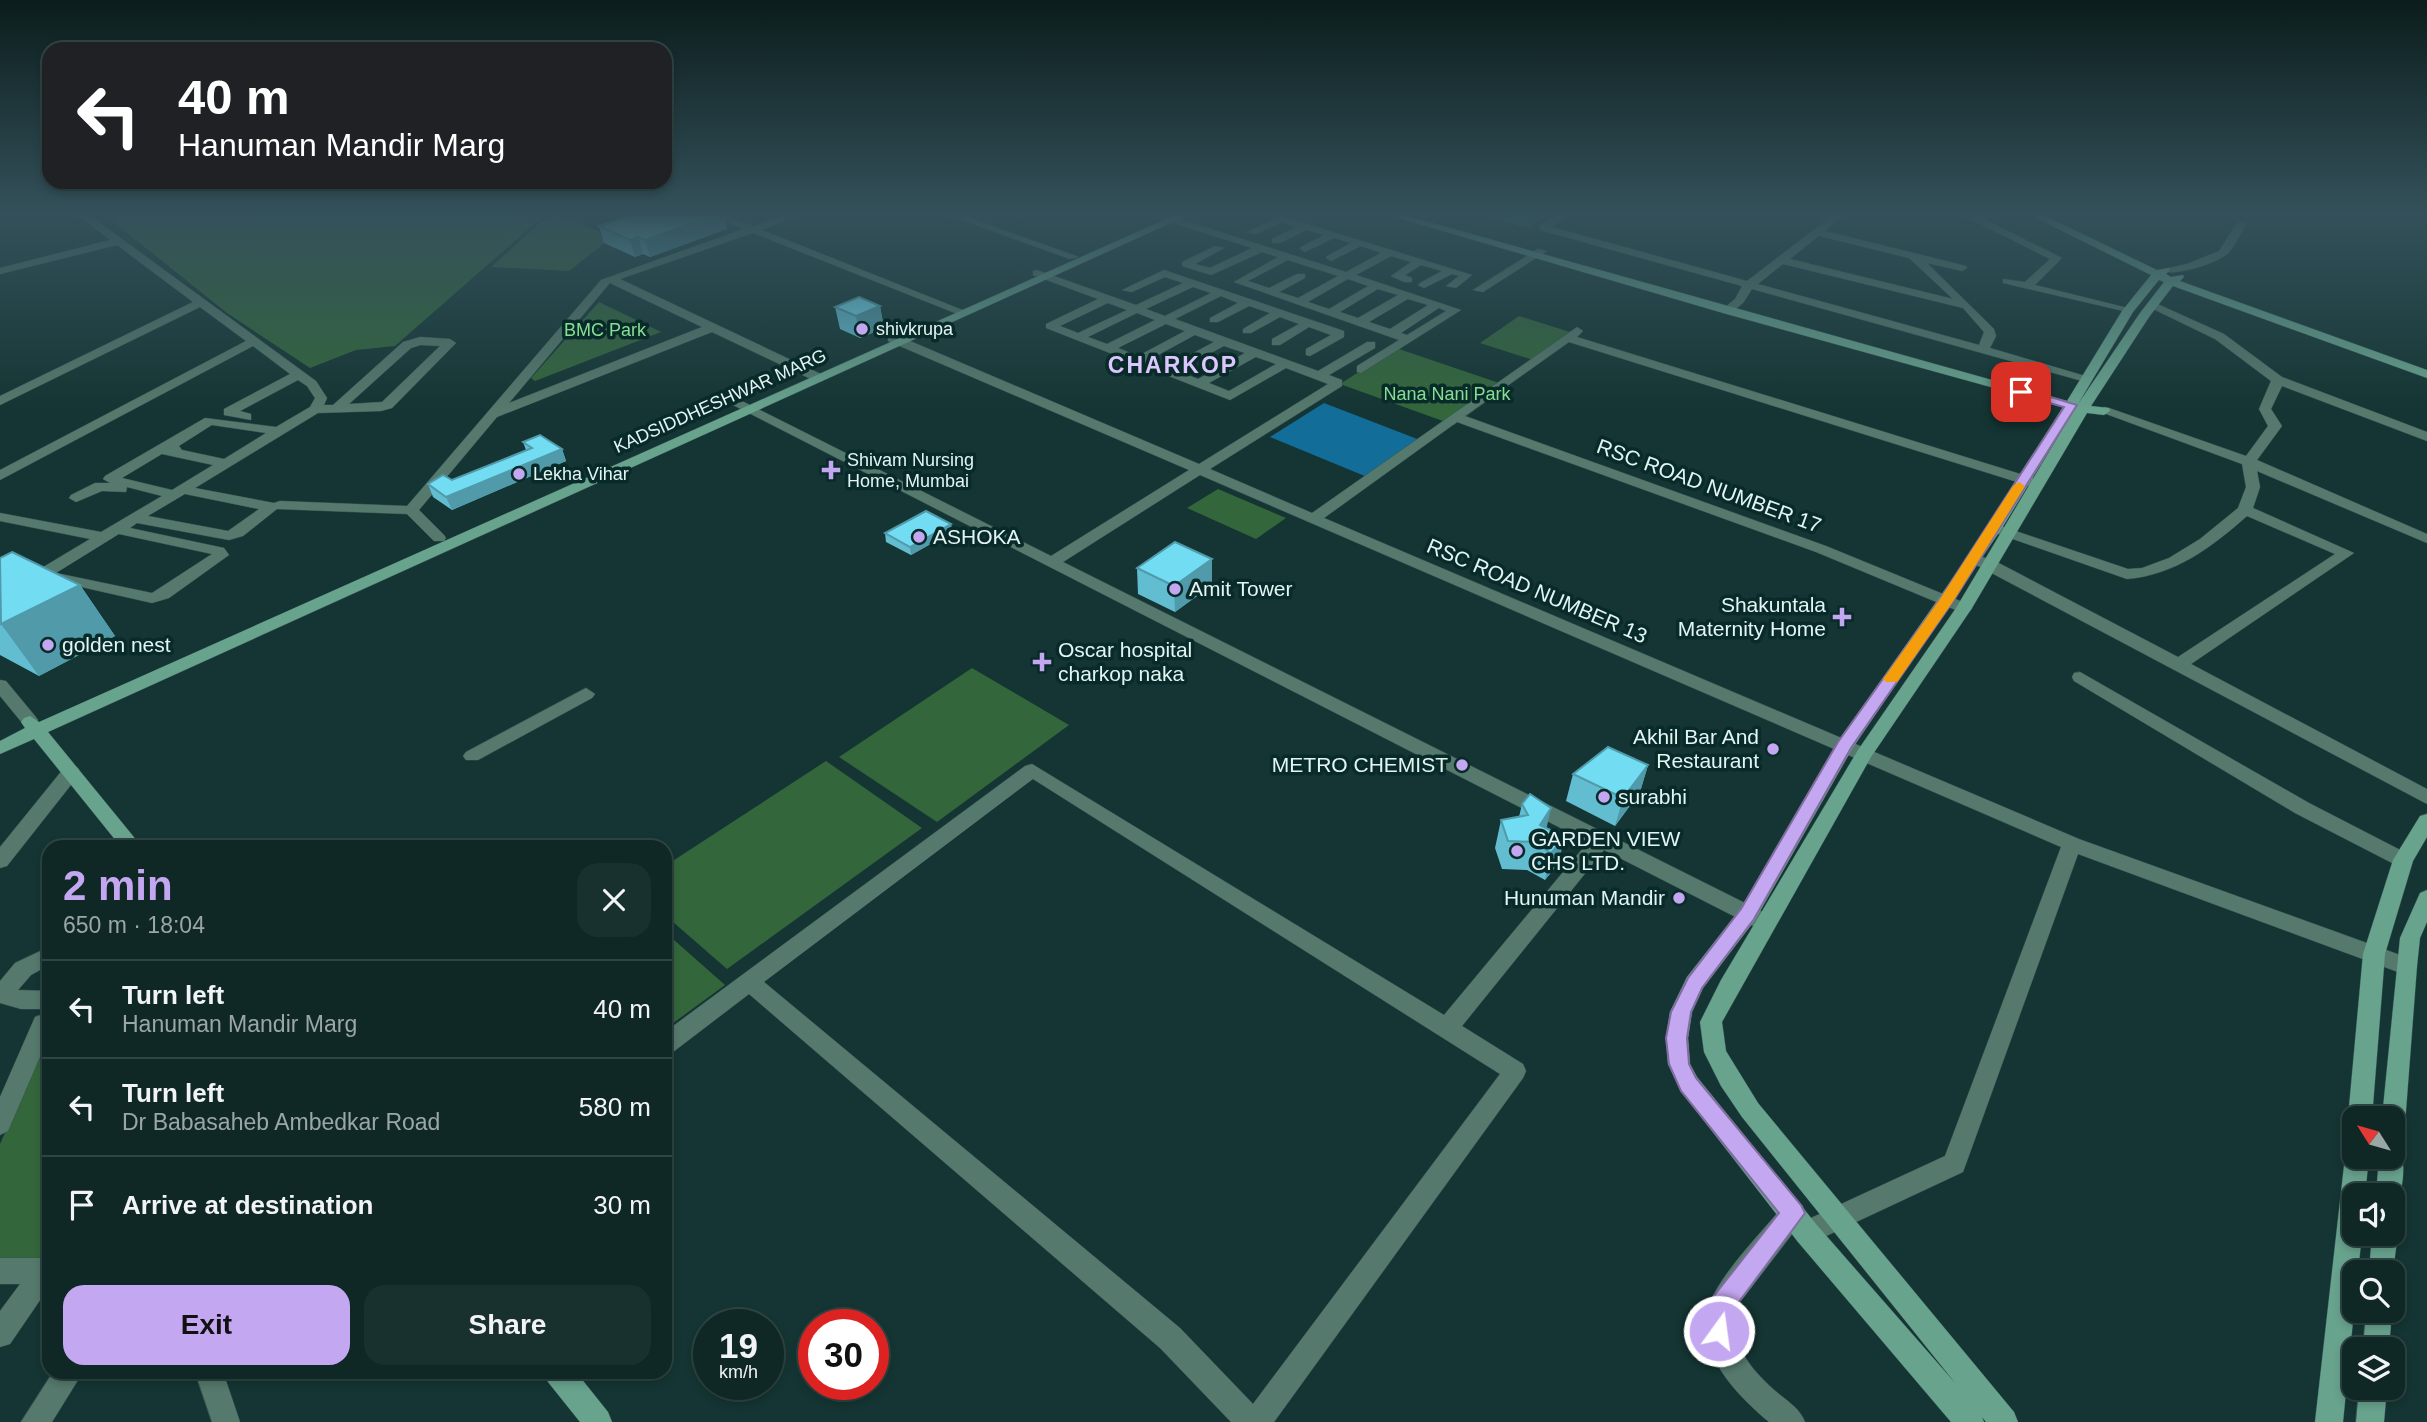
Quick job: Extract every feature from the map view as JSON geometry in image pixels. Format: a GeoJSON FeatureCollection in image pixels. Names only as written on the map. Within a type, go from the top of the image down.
{"type":"FeatureCollection","features":[{"type":"Feature","properties":{"kind":"street"},"geometry":{"type":"LineString","coordinates":[[169,278],[312,384],[321,398],[315,409]]}},
{"type":"Feature","properties":{"kind":"street"},"geometry":{"type":"LineString","coordinates":[[612,278],[815,376]]}},
{"type":"Feature","properties":{"kind":"street"},"geometry":{"type":"LineString","coordinates":[[878,278],[960,311]]}},
{"type":"Feature","properties":{"kind":"street","name":"KADSIDDHESHWAR MARG"},"geometry":{"type":"LineString","coordinates":[[32,725],[439,538],[1033,278]]}},
{"type":"Feature","properties":{"kind":"street"},"geometry":{"type":"LineString","coordinates":[[1050,278],[1338,383],[1052,562]]}},
{"type":"Feature","properties":{"kind":"street"},"geometry":{"type":"LineString","coordinates":[[1128,290],[1153,278]]}},
{"type":"Feature","properties":{"kind":"street"},"geometry":{"type":"LineString","coordinates":[[1179,278],[1340,334],[1310,352]]}},
{"type":"Feature","properties":{"kind":"street"},"geometry":{"type":"LineString","coordinates":[[1246,278],[1239,282],[1408,339]]}},
{"type":"Feature","properties":{"kind":"street"},"geometry":{"type":"LineString","coordinates":[[1270,292],[1296,278]]}},
{"type":"Feature","properties":{"kind":"street"},"geometry":{"type":"LineString","coordinates":[[1299,302],[1341,278]]}},
{"type":"Feature","properties":{"kind":"street"},"geometry":{"type":"LineString","coordinates":[[1357,278],[1455,310],[1361,369]]}},
{"type":"Feature","properties":{"kind":"street"},"geometry":{"type":"LineString","coordinates":[[1403,278],[1408,280]]}},
{"type":"Feature","properties":{"kind":"street"},"geometry":{"type":"LineString","coordinates":[[1424,285],[1436,278]]}},
{"type":"Feature","properties":{"kind":"street"},"geometry":{"type":"LineString","coordinates":[[1452,286],[1463,278]]}},
{"type":"Feature","properties":{"kind":"street"},"geometry":{"type":"LineString","coordinates":[[1479,290],[1498,278]]}},
{"type":"Feature","properties":{"kind":"street"},"geometry":{"type":"LineString","coordinates":[[1625,278],[2104,411],[2249,462],[2427,539]]}},
{"type":"Feature","properties":{"kind":"street"},"geometry":{"type":"LineString","coordinates":[[1721,278],[2086,378]]}},
{"type":"Feature","properties":{"kind":"street"},"geometry":{"type":"LineString","coordinates":[[1730,309],[1748,286],[1758,278]]}},
{"type":"Feature","properties":{"kind":"street"},"geometry":{"type":"LineString","coordinates":[[1856,278],[1967,306]]}},
{"type":"Feature","properties":{"kind":"street"},"geometry":{"type":"LineString","coordinates":[[1937,278],[1990,331],[1983,350]]}},
{"type":"Feature","properties":{"kind":"street"},"geometry":{"type":"LineString","coordinates":[[2027,286],[2035,278]]}},
{"type":"Feature","properties":{"kind":"street"},"geometry":{"type":"LineString","coordinates":[[2004,1422],[1750,1110],[1715,1052],[1712,1022],[1757,918],[1844,746],[1947,600],[1982,561],[2038,484],[2078,404],[2086,378],[2144,290],[2164,278]]}},
{"type":"Feature","properties":{"kind":"street"},"geometry":{"type":"LineString","coordinates":[[2002,530],[2023,479],[2161,295],[2167,278]]}},
{"type":"Feature","properties":{"kind":"street"},"geometry":{"type":"LineString","coordinates":[[2174,278],[2427,374]]}},
{"type":"Feature","properties":{"kind":"street"},"geometry":{"type":"LineString","coordinates":[[2175,278],[2427,368]]}},
{"type":"Feature","properties":{"kind":"street"},"geometry":{"type":"LineString","coordinates":[[2007,281],[2128,311]]}},
{"type":"Feature","properties":{"kind":"street"},"geometry":{"type":"LineString","coordinates":[[411,510],[605,282]]}},
{"type":"Feature","properties":{"kind":"street"},"geometry":{"type":"LineString","coordinates":[[1078,337],[1192,283]]}},
{"type":"Feature","properties":{"kind":"street"},"geometry":{"type":"LineString","coordinates":[[1331,313],[1377,285]]}},
{"type":"Feature","properties":{"kind":"street"},"geometry":{"type":"LineString","coordinates":[[2144,290],[2161,295]]}},
{"type":"Feature","properties":{"kind":"street"},"geometry":{"type":"LineString","coordinates":[[1107,349],[1219,293]]}},
{"type":"Feature","properties":{"kind":"street"},"geometry":{"type":"LineString","coordinates":[[1360,322],[1408,294]]}},
{"type":"Feature","properties":{"kind":"street"},"geometry":{"type":"LineString","coordinates":[[1107,299],[1050,326],[1230,396],[1285,364]]}},
{"type":"Feature","properties":{"kind":"street"},"geometry":{"type":"LineString","coordinates":[[0,401],[7,393],[201,302]]}},
{"type":"Feature","properties":{"kind":"street"},"geometry":{"type":"LineString","coordinates":[[1214,320],[1248,302]]}},
{"type":"Feature","properties":{"kind":"street"},"geometry":{"type":"LineString","coordinates":[[1392,333],[1438,304]]}},
{"type":"Feature","properties":{"kind":"street"},"geometry":{"type":"LineString","coordinates":[[2153,305],[2189,319],[2234,343],[2278,380],[2427,437]]}},
{"type":"Feature","properties":{"kind":"street"},"geometry":{"type":"LineString","coordinates":[[1247,331],[1279,313]]}},
{"type":"Feature","properties":{"kind":"street"},"geometry":{"type":"LineString","coordinates":[[1276,341],[1308,323]]}},
{"type":"Feature","properties":{"kind":"street"},"geometry":{"type":"LineString","coordinates":[[491,415],[711,328]]}},
{"type":"Feature","properties":{"kind":"street"},"geometry":{"type":"LineString","coordinates":[[1138,360],[1194,331]]}},
{"type":"Feature","properties":{"kind":"street"},"geometry":{"type":"LineString","coordinates":[[1314,518],[1574,334],[2038,484]]}},
{"type":"Feature","properties":{"kind":"street","name":"RSC ROAD NUMBER 13"},"geometry":{"type":"LineString","coordinates":[[896,340],[2072,844],[2406,966]]}},
{"type":"Feature","properties":{"kind":"street"},"geometry":{"type":"LineString","coordinates":[[0,476],[254,341]]}},
{"type":"Feature","properties":{"kind":"street"},"geometry":{"type":"LineString","coordinates":[[0,600],[315,409],[381,407],[393,402],[450,343],[420,341],[407,345],[337,408]]}},
{"type":"Feature","properties":{"kind":"street"},"geometry":{"type":"LineString","coordinates":[[1168,372],[1224,341]]}},
{"type":"Feature","properties":{"kind":"street"},"geometry":{"type":"LineString","coordinates":[[1319,376],[1371,345]]}},
{"type":"Feature","properties":{"kind":"street"},"geometry":{"type":"LineString","coordinates":[[1198,384],[1254,353]]}},
{"type":"Feature","properties":{"kind":"street"},"geometry":{"type":"LineString","coordinates":[[291,423],[229,412],[299,374]]}},
{"type":"Feature","properties":{"kind":"street"},"geometry":{"type":"LineString","coordinates":[[2002,530],[2127,574],[2145,574],[2210,541],[2245,510],[2253,487],[2249,462],[2275,426],[2265,409],[2278,380]]}},
{"type":"Feature","properties":{"kind":"street"},"geometry":{"type":"LineString","coordinates":[[744,407],[1757,918]]}},
{"type":"Feature","properties":{"kind":"street","name":"KADSIDDHESHWAR MARG"},"geometry":{"type":"LineString","coordinates":[[32,725],[744,407]]}},
{"type":"Feature","properties":{"kind":"street","name":"RSC ROAD NUMBER 17"},"geometry":{"type":"LineString","coordinates":[[1455,417],[1821,550],[1964,608]]}},
{"type":"Feature","properties":{"kind":"street"},"geometry":{"type":"LineString","coordinates":[[228,461],[167,447],[210,421],[278,431]]}},
{"type":"Feature","properties":{"kind":"street"},"geometry":{"type":"LineString","coordinates":[[174,494],[110,479],[152,453],[162,450],[228,461]]}},
{"type":"Feature","properties":{"kind":"street"},"geometry":{"type":"LineString","coordinates":[[76,498],[103,485],[271,508],[239,533],[229,536],[134,518]]}},
{"type":"Feature","properties":{"kind":"street"},"geometry":{"type":"LineString","coordinates":[[280,505],[411,510],[439,538]]}},
{"type":"Feature","properties":{"kind":"street"},"geometry":{"type":"LineString","coordinates":[[2180,664],[2346,553],[2245,510]]}},
{"type":"Feature","properties":{"kind":"street"},"geometry":{"type":"LineString","coordinates":[[0,517],[219,551],[221,555],[163,594],[152,598],[42,575]]}},
{"type":"Feature","properties":{"kind":"street"},"geometry":{"type":"LineString","coordinates":[[1982,561],[2427,796]]}},
{"type":"Feature","properties":{"kind":"street"},"geometry":{"type":"LineString","coordinates":[[1969,1422],[1800,1223],[1689,1084],[1679,1064],[1676,1038],[1681,1012],[1695,983],[1757,918],[1964,608],[1982,561]]}},
{"type":"Feature","properties":{"kind":"street"},"geometry":{"type":"LineString","coordinates":[[2080,677],[2302,808],[2403,860]]}},
{"type":"Feature","properties":{"kind":"street"},"geometry":{"type":"LineString","coordinates":[[0,685],[126,840]]}},
{"type":"Feature","properties":{"kind":"street"},"geometry":{"type":"LineString","coordinates":[[472,756],[586,694]]}},
{"type":"Feature","properties":{"kind":"street"},"geometry":{"type":"LineString","coordinates":[[0,735],[32,725]]}},
{"type":"Feature","properties":{"kind":"street"},"geometry":{"type":"LineString","coordinates":[[0,748],[32,725]]}},
{"type":"Feature","properties":{"kind":"street"},"geometry":{"type":"LineString","coordinates":[[672,1040],[1032,770],[1515,1070],[1257,1422]]}},
{"type":"Feature","properties":{"kind":"street"},"geometry":{"type":"LineString","coordinates":[[3,853],[71,772]]}},
{"type":"Feature","properties":{"kind":"street"},"geometry":{"type":"LineString","coordinates":[[2361,1106],[2374,954],[2403,860],[2427,821]]}},
{"type":"Feature","properties":{"kind":"street"},"geometry":{"type":"LineString","coordinates":[[1447,1028],[1601,840]]}},
{"type":"Feature","properties":{"kind":"street"},"geometry":{"type":"LineString","coordinates":[[1791,1422],[1753,1392],[1732,1362],[1719,1331],[1722,1306],[1800,1223],[1838,1218],[1954,1164],[2072,844]]}},
{"type":"Feature","properties":{"kind":"street"},"geometry":{"type":"LineString","coordinates":[[2395,1106],[2410,938],[2427,898]]}},
{"type":"Feature","properties":{"kind":"street"},"geometry":{"type":"LineString","coordinates":[[42,959],[23,970],[4,991],[8,997],[42,1000]]}},
{"type":"Feature","properties":{"kind":"street"},"geometry":{"type":"LineString","coordinates":[[750,982],[1170,1338],[1251,1422]]}},
{"type":"Feature","properties":{"kind":"street"},"geometry":{"type":"LineString","coordinates":[[2,1114],[42,1026]]}},
{"type":"Feature","properties":{"kind":"street"},"geometry":{"type":"LineString","coordinates":[[2329,1422],[2356,1169]]}},
{"type":"Feature","properties":{"kind":"street"},"geometry":{"type":"LineString","coordinates":[[0,1271],[42,1271]]}},
{"type":"Feature","properties":{"kind":"street"},"geometry":{"type":"LineString","coordinates":[[0,1334],[42,1278]]}},
{"type":"Feature","properties":{"kind":"street"},"geometry":{"type":"LineString","coordinates":[[35,1422],[64,1379]]}},
{"type":"Feature","properties":{"kind":"street"},"geometry":{"type":"LineString","coordinates":[[211,1379],[226,1422]]}},
{"type":"Feature","properties":{"kind":"street"},"geometry":{"type":"LineString","coordinates":[[564,1379],[598,1422]]}},
{"type":"Feature","properties":{"kind":"street"},"geometry":{"type":"LineString","coordinates":[[2370,1422],[2372,1400]]}},
{"type":"Feature","properties":{"kind":"green space"},"geometry":{"type":"Polygon","coordinates":[[[184,278],[472,278],[395,346],[356,350],[310,368],[227,313],[184,278]]]}},
{"type":"Feature","properties":{"kind":"green space","name":"BMC Park"},"geometry":{"type":"Polygon","coordinates":[[[599,302],[661,332],[535,381],[531,378],[599,302]]]}},
{"type":"Feature","properties":{"kind":"green space"},"geometry":{"type":"Polygon","coordinates":[[[1519,316],[1570,332],[1533,360],[1480,343],[1519,316]]]}},
{"type":"Feature","properties":{"kind":"green space","name":"Nana Nani Park"},"geometry":{"type":"Polygon","coordinates":[[[1396,348],[1508,386],[1454,425],[1340,384],[1396,348]]]}},
{"type":"Feature","properties":{"kind":"green space"},"geometry":{"type":"Polygon","coordinates":[[[1218,489],[1286,518],[1256,539],[1187,508],[1218,489]]]}},
{"type":"Feature","properties":{"kind":"green space"},"geometry":{"type":"Polygon","coordinates":[[[972,668],[1069,725],[937,822],[839,757],[972,668]]]}},
{"type":"Feature","properties":{"kind":"green space"},"geometry":{"type":"Polygon","coordinates":[[[826,761],[922,828],[727,969],[672,921],[672,861],[826,761]]]}},
{"type":"Feature","properties":{"kind":"green space"},"geometry":{"type":"Polygon","coordinates":[[[672,938],[725,985],[672,1024],[672,938]]]}},
{"type":"Feature","properties":{"kind":"green space"},"geometry":{"type":"Polygon","coordinates":[[[42,1049],[42,1262],[0,1260],[0,1144],[42,1049]]]}},
{"type":"Feature","properties":{"kind":"water"},"geometry":{"type":"Polygon","coordinates":[[[1324,403],[1425,442],[1372,479],[1270,437],[1324,403]]]}},
{"type":"Feature","properties":{"kind":"building"},"geometry":{"type":"Polygon","coordinates":[[[859,297],[880,306],[856,316],[835,307],[859,297]]]}},
{"type":"Feature","properties":{"kind":"building"},"geometry":{"type":"Polygon","coordinates":[[[540,435],[562,449],[446,497],[428,484],[443,475],[452,480],[532,448],[523,442],[540,435]]]}},
{"type":"Feature","properties":{"kind":"building"},"geometry":{"type":"Polygon","coordinates":[[[926,511],[951,524],[910,547],[885,533],[926,511]]]}},
{"type":"Feature","properties":{"kind":"building"},"geometry":{"type":"Polygon","coordinates":[[[1175,542],[1212,559],[1174,586],[1137,568],[1175,542]]]}},
{"type":"Feature","properties":{"kind":"building"},"geometry":{"type":"Polygon","coordinates":[[[12,552],[80,585],[1,624],[0,558],[12,552]]]}},
{"type":"Feature","properties":{"kind":"building"},"geometry":{"type":"Polygon","coordinates":[[[1608,747],[1648,765],[1623,798],[1573,774],[1608,747]]]}},
{"type":"Feature","properties":{"kind":"building"},"geometry":{"type":"Polygon","coordinates":[[[1530,794],[1551,808],[1540,825],[1565,837],[1551,853],[1534,842],[1508,841],[1501,820],[1528,815],[1522,804],[1530,794]]]}},
{"type":"Feature","properties":{"kind":"slow traffic"},"geometry":{"type":"LineString","coordinates":[[1891,679],[1995,528],[2019,486]]}},
{"type":"Feature","properties":{"kind":"place","name":"shivkrupa"},"geometry":{"type":"Point","coordinates":[862,329]}},
{"type":"Feature","properties":{"kind":"place","name":"Shivam Nursing Home, Mumbai"},"geometry":{"type":"Point","coordinates":[831,470]}},
{"type":"Feature","properties":{"kind":"place","name":"Lekha Vihar"},"geometry":{"type":"Point","coordinates":[519,474]}},
{"type":"Feature","properties":{"kind":"place","name":"ASHOKA"},"geometry":{"type":"Point","coordinates":[919,537]}},
{"type":"Feature","properties":{"kind":"place","name":"Amit Tower"},"geometry":{"type":"Point","coordinates":[1175,589]}},
{"type":"Feature","properties":{"kind":"place","name":"Shakuntala Maternity Home"},"geometry":{"type":"Point","coordinates":[1842,617]}},
{"type":"Feature","properties":{"kind":"place","name":"golden nest"},"geometry":{"type":"Point","coordinates":[48,645]}},
{"type":"Feature","properties":{"kind":"place","name":"Oscar hospital charkop naka"},"geometry":{"type":"Point","coordinates":[1042,662]}},
{"type":"Feature","properties":{"kind":"place","name":"Akhil Bar And Restaurant"},"geometry":{"type":"Point","coordinates":[1773,749]}},
{"type":"Feature","properties":{"kind":"place","name":"METRO CHEMIST"},"geometry":{"type":"Point","coordinates":[1462,765]}},
{"type":"Feature","properties":{"kind":"place","name":"surabhi"},"geometry":{"type":"Point","coordinates":[1604,797]}},
{"type":"Feature","properties":{"kind":"place","name":"GARDEN VIEW CHS LTD."},"geometry":{"type":"Point","coordinates":[1517,851]}},
{"type":"Feature","properties":{"kind":"place","name":"Hunuman Mandir"},"geometry":{"type":"Point","coordinates":[1679,898]}},
{"type":"Feature","properties":{"kind":"district","name":"CHARKOP"},"geometry":{"type":"Point","coordinates":[1173,365]}},
{"type":"Feature","properties":{"kind":"route"},"geometry":{"type":"LineString","coordinates":[[1719,1331],[1722,1306],[1793,1213],[1689,1084],[1679,1064],[1676,1038],[1681,1012],[1695,983],[1748,914],[1844,746],[1995,528],[2071,405],[2021,392]]}}]}
